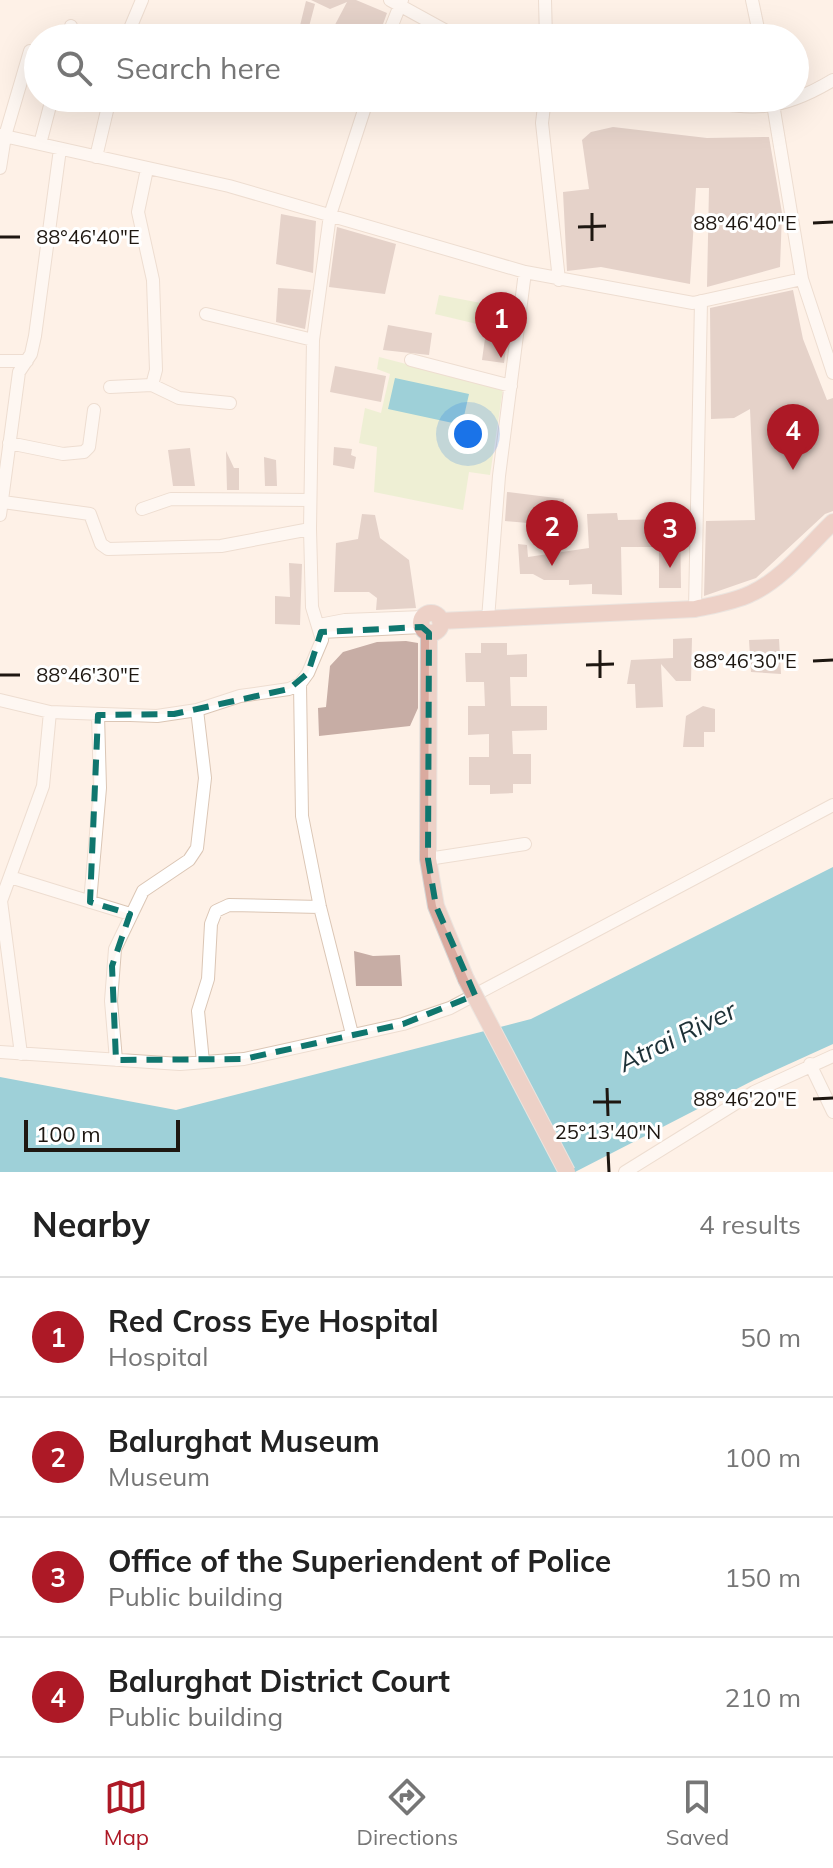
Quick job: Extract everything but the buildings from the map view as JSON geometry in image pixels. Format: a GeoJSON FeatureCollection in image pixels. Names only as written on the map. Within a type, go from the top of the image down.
{"type":"FeatureCollection","features":[{"type":"Feature","properties":{"kind":"main road"},"geometry":{"type":"LineString","coordinates":[[567,1172],[466,979],[436,906],[428,859],[428,624],[695,609],[753,593],[833,522]]}},
{"type":"Feature","properties":{"kind":"street"},"geometry":{"type":"LineString","coordinates":[[132,24],[142,0]]}},
{"type":"Feature","properties":{"kind":"street"},"geometry":{"type":"LineString","coordinates":[[545,0],[546,24]]}},
{"type":"Feature","properties":{"kind":"street"},"geometry":{"type":"LineString","coordinates":[[752,0],[757,24]]}},
{"type":"Feature","properties":{"kind":"street"},"geometry":{"type":"LineString","coordinates":[[391,24],[397,2],[435,24]]}},
{"type":"Feature","properties":{"kind":"street"},"geometry":{"type":"LineString","coordinates":[[0,168],[2,136],[24,69]]}},
{"type":"Feature","properties":{"kind":"street"},"geometry":{"type":"LineString","coordinates":[[809,94],[833,80]]}},
{"type":"Feature","properties":{"kind":"street"},"geometry":{"type":"LineString","coordinates":[[40,144],[48,112]]}},
{"type":"Feature","properties":{"kind":"street"},"geometry":{"type":"LineString","coordinates":[[96,157],[107,112]]}},
{"type":"Feature","properties":{"kind":"street"},"geometry":{"type":"LineString","coordinates":[[352,1034],[320,907],[302,816],[300,684],[322,640],[312,607],[310,500],[313,340],[330,215],[363,112]]}},
{"type":"Feature","properties":{"kind":"street"},"geometry":{"type":"LineString","coordinates":[[543,112],[559,280]]}},
{"type":"Feature","properties":{"kind":"street"},"geometry":{"type":"LineString","coordinates":[[774,112],[802,279],[833,373]]}},
{"type":"Feature","properties":{"kind":"street"},"geometry":{"type":"LineString","coordinates":[[2,136],[229,186],[559,280],[693,303],[802,279]]}},
{"type":"Feature","properties":{"kind":"street"},"geometry":{"type":"LineString","coordinates":[[60,149],[35,336],[27,361],[19,372],[3,480],[2,509],[90,514],[101,544],[108,549],[221,546],[310,529]]}},
{"type":"Feature","properties":{"kind":"street"},"geometry":{"type":"LineString","coordinates":[[147,169],[138,212],[153,280],[156,370],[152,385]]}},
{"type":"Feature","properties":{"kind":"street"},"geometry":{"type":"LineString","coordinates":[[488,619],[499,476],[525,272]]}},
{"type":"Feature","properties":{"kind":"street"},"geometry":{"type":"LineString","coordinates":[[695,609],[701,301]]}},
{"type":"Feature","properties":{"kind":"street"},"geometry":{"type":"LineString","coordinates":[[206,314],[313,340]]}},
{"type":"Feature","properties":{"kind":"street"},"geometry":{"type":"LineString","coordinates":[[411,360],[511,386]]}},
{"type":"Feature","properties":{"kind":"street"},"geometry":{"type":"LineString","coordinates":[[0,361],[27,361]]}},
{"type":"Feature","properties":{"kind":"street"},"geometry":{"type":"LineString","coordinates":[[110,387],[152,385],[179,398],[230,403]]}},
{"type":"Feature","properties":{"kind":"street"},"geometry":{"type":"LineString","coordinates":[[9,443],[63,454],[84,452],[89,447],[94,410]]}},
{"type":"Feature","properties":{"kind":"street"},"geometry":{"type":"LineString","coordinates":[[142,509],[171,499],[310,500]]}},
{"type":"Feature","properties":{"kind":"street"},"geometry":{"type":"LineString","coordinates":[[320,628],[428,624]]}},
{"type":"Feature","properties":{"kind":"street"},"geometry":{"type":"LineString","coordinates":[[0,700],[50,712],[157,716],[197,710],[240,696],[300,684]]}},
{"type":"Feature","properties":{"kind":"street"},"geometry":{"type":"LineString","coordinates":[[116,1060],[112,966],[115,949],[143,891],[189,860],[197,848],[205,778],[197,710]]}},
{"type":"Feature","properties":{"kind":"street"},"geometry":{"type":"LineString","coordinates":[[21,1054],[1,914],[10,877],[43,786],[50,712]]}},
{"type":"Feature","properties":{"kind":"street"},"geometry":{"type":"LineString","coordinates":[[90,902],[100,788],[98,715]]}},
{"type":"Feature","properties":{"kind":"street"},"geometry":{"type":"LineString","coordinates":[[0,1052],[203,1062],[244,1059],[403,1024],[450,1008],[833,805]]}},
{"type":"Feature","properties":{"kind":"street"},"geometry":{"type":"LineString","coordinates":[[428,859],[525,844]]}},
{"type":"Feature","properties":{"kind":"street"},"geometry":{"type":"LineString","coordinates":[[10,877],[130,914]]}},
{"type":"Feature","properties":{"kind":"street"},"geometry":{"type":"LineString","coordinates":[[203,1062],[198,1011],[208,979],[211,924],[216,911],[229,905],[320,907]]}},
{"type":"Feature","properties":{"kind":"street"},"geometry":{"type":"LineString","coordinates":[[625,1172],[754,1092],[833,1056]]}},
{"type":"Feature","properties":{"kind":"street"},"geometry":{"type":"LineString","coordinates":[[810,1064],[833,1112]]}},
{"type":"Feature","properties":{"kind":"highlighted area"},"geometry":{"type":"Polygon","coordinates":[[[422,627],[429,633],[428,859],[436,906],[475,995],[403,1024],[244,1059],[116,1060],[112,966],[130,914],[90,902],[98,715],[174,714],[289,689],[308,673],[321,632],[422,627]]]}},
{"type":"Feature","properties":{"kind":"green space"},"geometry":{"type":"Polygon","coordinates":[[[439,295],[481,303],[477,324],[435,314],[439,295]]]}},
{"type":"Feature","properties":{"kind":"green space"},"geometry":{"type":"Polygon","coordinates":[[[379,357],[503,389],[490,475],[469,472],[463,510],[374,492],[377,447],[359,443],[365,408],[381,413],[390,374],[377,369],[379,357]]]}},
{"type":"Feature","properties":{"kind":"water"},"geometry":{"type":"Polygon","coordinates":[[[395,378],[469,394],[462,425],[388,409],[395,378]]]}},
{"type":"Feature","properties":{"kind":"water","name":"Atrai River"},"geometry":{"type":"Polygon","coordinates":[[[833,867],[833,1044],[754,1080],[575,1172],[0,1172],[0,1077],[176,1110],[531,1019],[833,867]]]}},
{"type":"Feature","properties":{"kind":"place","name":"Red Cross Eye Hospital"},"geometry":{"type":"Point","coordinates":[501,358]}},
{"type":"Feature","properties":{"kind":"place","name":"Balurghat District Court"},"geometry":{"type":"Point","coordinates":[793,470]}},
{"type":"Feature","properties":{"kind":"place","name":"Balurghat Museum"},"geometry":{"type":"Point","coordinates":[552,566]}},
{"type":"Feature","properties":{"kind":"place","name":"Office of the Superiendent of Police"},"geometry":{"type":"Point","coordinates":[670,568]}}]}
